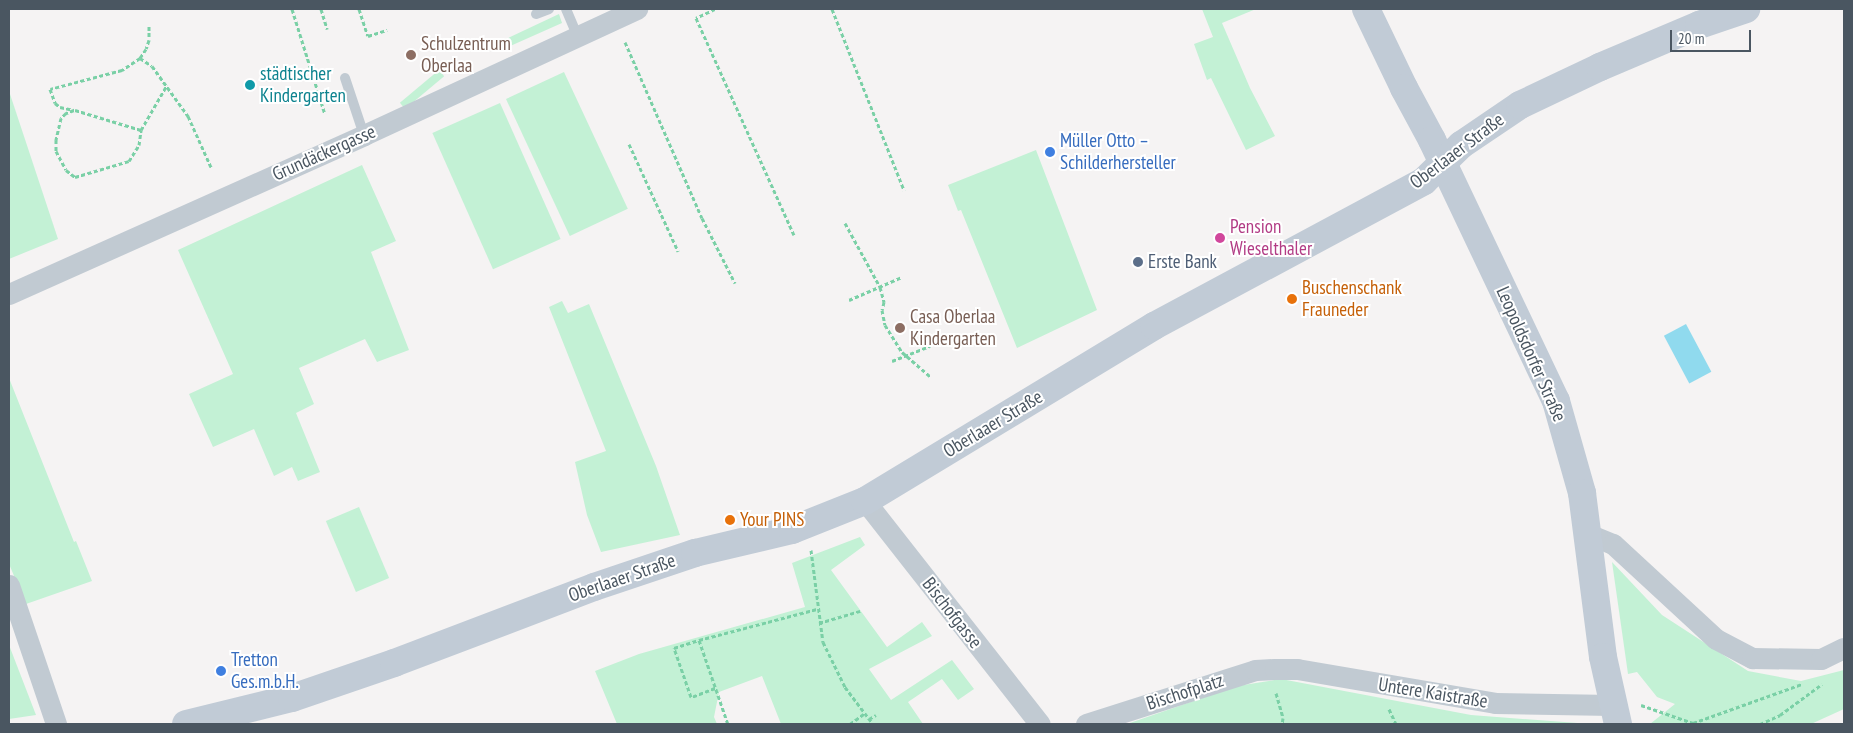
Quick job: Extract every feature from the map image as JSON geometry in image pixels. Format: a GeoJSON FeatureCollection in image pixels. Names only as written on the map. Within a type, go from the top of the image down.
{"type":"FeatureCollection","features":[{"type":"Feature","properties":{"kind":"main road","name":"Leopoldsdorfer Straße"},"geometry":{"type":"LineString","coordinates":[[1366,9],[1443,163],[1556,401],[1582,493],[1603,657],[1615,714]]}},
{"type":"Feature","properties":{"kind":"main road","name":"Oberlaaer Straße"},"geometry":{"type":"LineString","coordinates":[[186,724],[301,695],[394,663],[594,586],[695,553],[801,526],[865,501],[1154,326],[1424,181],[1461,145],[1493,122],[1550,89],[1699,25],[1746,9]]}},
{"type":"Feature","properties":{"kind":"street","name":"Grundäckergasse"},"geometry":{"type":"LineString","coordinates":[[9,294],[364,135],[637,9]]}},
{"type":"Feature","properties":{"kind":"street","name":"Bischofgasse"},"geometry":{"type":"LineString","coordinates":[[865,501],[1040,724]]}},
{"type":"Feature","properties":{"kind":"street"},"geometry":{"type":"LineString","coordinates":[[1588,534],[1613,544],[1716,639],[1752,658],[1822,659],[1844,648]]}},
{"type":"Feature","properties":{"kind":"street"},"geometry":{"type":"LineString","coordinates":[[9,585],[56,724]]}},
{"type":"Feature","properties":{"kind":"street","name":"Untere Kaistraße"},"geometry":{"type":"LineString","coordinates":[[1262,669],[1297,669],[1495,703],[1615,714]]}},
{"type":"Feature","properties":{"kind":"street","name":"Bischofplatz"},"geometry":{"type":"LineString","coordinates":[[1086,724],[1262,669]]}},
{"type":"Feature","properties":{"kind":"lane"},"geometry":{"type":"LineString","coordinates":[[536,14],[549,9]]}},
{"type":"Feature","properties":{"kind":"lane"},"geometry":{"type":"LineString","coordinates":[[566,9],[578,37]]}},
{"type":"Feature","properties":{"kind":"lane"},"geometry":{"type":"LineString","coordinates":[[345,78],[364,135]]}},
{"type":"Feature","properties":{"kind":"path"},"geometry":{"type":"LineString","coordinates":[[292,9],[325,114]]}},
{"type":"Feature","properties":{"kind":"path"},"geometry":{"type":"LineString","coordinates":[[321,9],[327,29]]}},
{"type":"Feature","properties":{"kind":"path"},"geometry":{"type":"LineString","coordinates":[[359,9],[368,36],[387,30]]}},
{"type":"Feature","properties":{"kind":"path"},"geometry":{"type":"LineString","coordinates":[[715,9],[696,18],[794,235]]}},
{"type":"Feature","properties":{"kind":"path"},"geometry":{"type":"LineString","coordinates":[[832,9],[904,190]]}},
{"type":"Feature","properties":{"kind":"path"},"geometry":{"type":"LineString","coordinates":[[141,130],[74,110],[60,108],[55,103],[50,89],[122,70],[140,58],[146,50],[149,40],[149,26]]}},
{"type":"Feature","properties":{"kind":"path"},"geometry":{"type":"LineString","coordinates":[[624,41],[702,218],[734,283]]}},
{"type":"Feature","properties":{"kind":"path"},"geometry":{"type":"LineString","coordinates":[[140,58],[148,61],[188,116],[211,167]]}},
{"type":"Feature","properties":{"kind":"path"},"geometry":{"type":"LineString","coordinates":[[74,110],[66,113],[61,118],[56,140],[56,151],[66,170],[75,177],[129,161],[140,145],[141,130],[167,85]]}},
{"type":"Feature","properties":{"kind":"path"},"geometry":{"type":"LineString","coordinates":[[629,144],[678,251]]}},
{"type":"Feature","properties":{"kind":"path"},"geometry":{"type":"LineString","coordinates":[[845,223],[880,287],[884,302],[882,310],[885,325],[906,355],[931,377]]}},
{"type":"Feature","properties":{"kind":"path"},"geometry":{"type":"LineString","coordinates":[[850,300],[902,277]]}},
{"type":"Feature","properties":{"kind":"path"},"geometry":{"type":"LineString","coordinates":[[892,361],[930,346]]}},
{"type":"Feature","properties":{"kind":"path"},"geometry":{"type":"LineString","coordinates":[[801,526],[811,552],[817,609],[823,642],[846,687],[873,724]]}},
{"type":"Feature","properties":{"kind":"path"},"geometry":{"type":"LineString","coordinates":[[715,688],[691,697],[673,646],[817,609]]}},
{"type":"Feature","properties":{"kind":"path"},"geometry":{"type":"LineString","coordinates":[[819,623],[860,610]]}},
{"type":"Feature","properties":{"kind":"path"},"geometry":{"type":"LineString","coordinates":[[699,640],[728,724]]}},
{"type":"Feature","properties":{"kind":"path"},"geometry":{"type":"LineString","coordinates":[[1262,669],[1283,718],[1282,724]]}},
{"type":"Feature","properties":{"kind":"path"},"geometry":{"type":"LineString","coordinates":[[1760,724],[1780,715],[1825,681]]}},
{"type":"Feature","properties":{"kind":"path"},"geometry":{"type":"LineString","coordinates":[[1615,714],[1645,705],[1693,723],[1807,682]]}},
{"type":"Feature","properties":{"kind":"path"},"geometry":{"type":"LineString","coordinates":[[850,724],[865,713]]}},
{"type":"Feature","properties":{"kind":"path"},"geometry":{"type":"LineString","coordinates":[[869,719],[876,715]]}},
{"type":"Feature","properties":{"kind":"green space"},"geometry":{"type":"Polygon","coordinates":[[[1202,9],[1256,9],[1222,23],[1250,88],[1275,136],[1246,150],[1211,78],[1207,80],[1194,44],[1213,37],[1202,9]]]}},
{"type":"Feature","properties":{"kind":"green space"},"geometry":{"type":"Polygon","coordinates":[[[559,14],[562,23],[506,48],[504,40],[559,14]]]}},
{"type":"Feature","properties":{"kind":"green space"},"geometry":{"type":"Polygon","coordinates":[[[439,70],[444,76],[405,109],[400,103],[439,70]]]}},
{"type":"Feature","properties":{"kind":"green space"},"geometry":{"type":"Polygon","coordinates":[[[564,72],[628,209],[570,236],[506,99],[564,72]]]}},
{"type":"Feature","properties":{"kind":"green space"},"geometry":{"type":"Polygon","coordinates":[[[9,91],[58,239],[9,259],[9,91]]]}},
{"type":"Feature","properties":{"kind":"green space"},"geometry":{"type":"Polygon","coordinates":[[[500,103],[561,239],[493,269],[432,133],[500,103]]]}},
{"type":"Feature","properties":{"kind":"green space"},"geometry":{"type":"Polygon","coordinates":[[[1036,150],[1097,310],[1017,348],[961,210],[958,211],[948,185],[1036,150]]]}},
{"type":"Feature","properties":{"kind":"green space"},"geometry":{"type":"Polygon","coordinates":[[[362,165],[396,241],[371,252],[409,350],[377,362],[365,339],[299,368],[314,404],[296,413],[320,472],[298,481],[292,467],[274,476],[254,429],[213,447],[189,394],[233,374],[178,250],[362,165]]]}},
{"type":"Feature","properties":{"kind":"green space"},"geometry":{"type":"Polygon","coordinates":[[[562,301],[568,313],[589,304],[656,466],[680,535],[601,552],[587,515],[575,462],[606,451],[549,307],[562,301]]]}},
{"type":"Feature","properties":{"kind":"green space"},"geometry":{"type":"Polygon","coordinates":[[[9,378],[74,542],[76,541],[92,581],[26,604],[9,564],[9,378]]]}},
{"type":"Feature","properties":{"kind":"green space"},"geometry":{"type":"Polygon","coordinates":[[[359,507],[389,578],[356,592],[326,521],[359,507]]]}},
{"type":"Feature","properties":{"kind":"green space"},"geometry":{"type":"Polygon","coordinates":[[[860,537],[865,545],[831,570],[887,647],[922,622],[932,636],[869,669],[891,700],[952,660],[974,689],[958,700],[942,679],[908,702],[923,724],[781,724],[762,676],[719,692],[714,717],[717,724],[617,724],[595,671],[639,654],[805,607],[792,563],[860,537]]]}},
{"type":"Feature","properties":{"kind":"green space"},"geometry":{"type":"Polygon","coordinates":[[[1612,562],[1662,615],[1748,671],[1801,681],[1844,670],[1844,709],[1811,724],[1650,724],[1675,704],[1657,697],[1637,672],[1628,674],[1612,562]]]}},
{"type":"Feature","properties":{"kind":"green space"},"geometry":{"type":"Polygon","coordinates":[[[9,645],[36,715],[9,719],[9,645]]]}},
{"type":"Feature","properties":{"kind":"green space"},"geometry":{"type":"Polygon","coordinates":[[[1281,679],[1471,715],[1591,724],[1127,724],[1237,686],[1281,679]]]}},
{"type":"Feature","properties":{"kind":"water"},"geometry":{"type":"Polygon","coordinates":[[[1686,324],[1711,372],[1689,383],[1664,336],[1686,324]]]}},
{"type":"Feature","properties":{"kind":"place","name":"Schulzentrum Oberlaa"},"geometry":{"type":"Point","coordinates":[411,55]}},
{"type":"Feature","properties":{"kind":"place","name":"städtischer Kindergarten"},"geometry":{"type":"Point","coordinates":[250,85]}},
{"type":"Feature","properties":{"kind":"place","name":"Müller Otto – Schilderhersteller"},"geometry":{"type":"Point","coordinates":[1050,152]}},
{"type":"Feature","properties":{"kind":"place","name":"Pension Wieselthaler"},"geometry":{"type":"Point","coordinates":[1220,238]}},
{"type":"Feature","properties":{"kind":"place","name":"Erste Bank"},"geometry":{"type":"Point","coordinates":[1138,262]}},
{"type":"Feature","properties":{"kind":"place","name":"Buschenschank Frauneder"},"geometry":{"type":"Point","coordinates":[1292,299]}},
{"type":"Feature","properties":{"kind":"place","name":"Casa Oberlaa Kindergarten"},"geometry":{"type":"Point","coordinates":[900,328]}},
{"type":"Feature","properties":{"kind":"place","name":"Your PINS"},"geometry":{"type":"Point","coordinates":[730,520]}},
{"type":"Feature","properties":{"kind":"place","name":"Tretton Ges.m.b.H."},"geometry":{"type":"Point","coordinates":[221,671]}}]}
